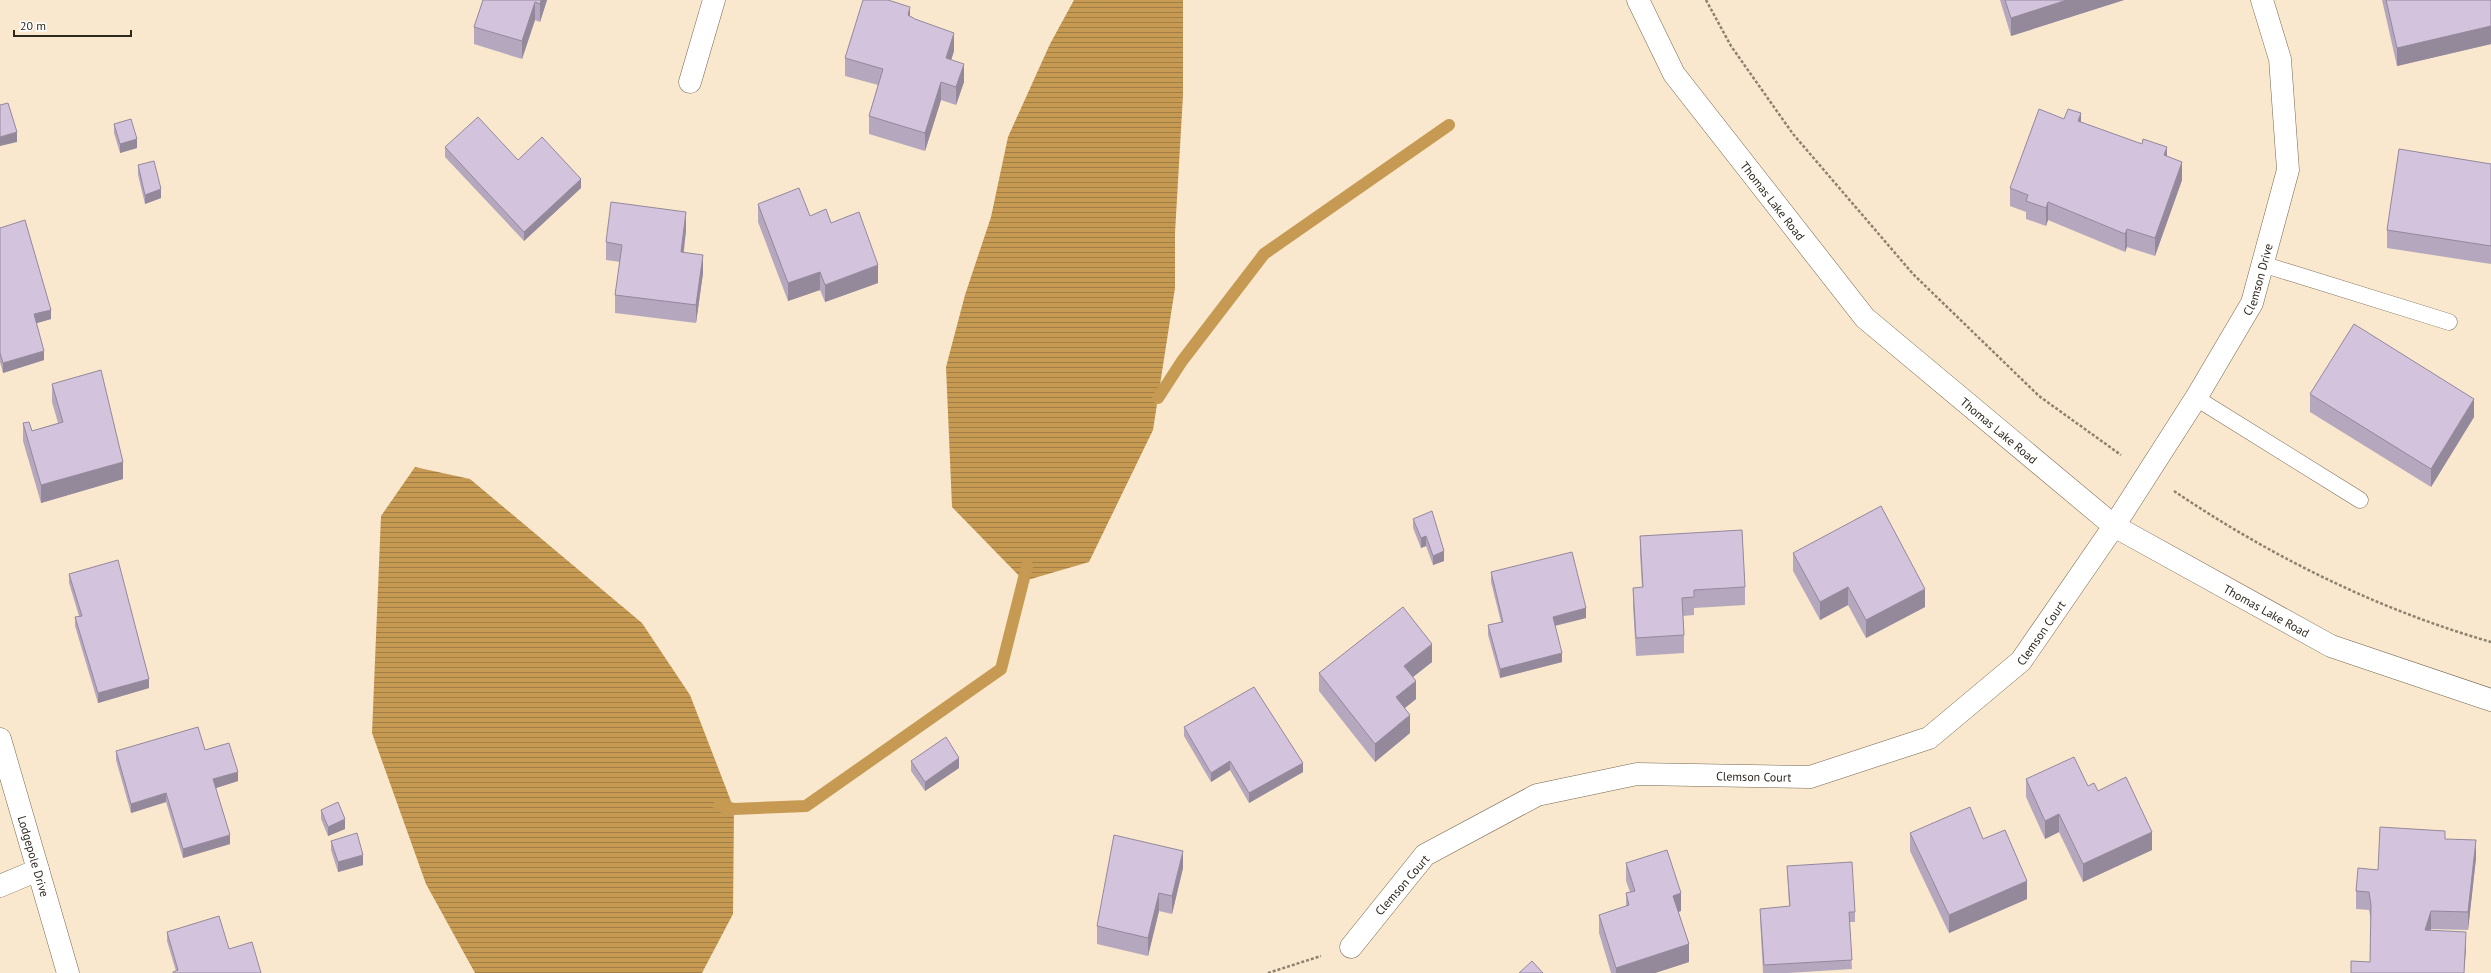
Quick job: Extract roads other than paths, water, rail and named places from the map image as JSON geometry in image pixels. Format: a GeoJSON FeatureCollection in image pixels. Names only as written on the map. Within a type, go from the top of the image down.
{"type":"FeatureCollection","features":[{"type":"Feature","properties":{"kind":"street"},"geometry":{"type":"LineString","coordinates":[[690,82],[714,0]]}},
{"type":"Feature","properties":{"kind":"street","name":"Thomas Lake Road"},"geometry":{"type":"LineString","coordinates":[[1638,0],[1674,74],[1865,318],[2114,526],[2331,646],[2491,700]]}},
{"type":"Feature","properties":{"kind":"street","name":"Clemson Drive"},"geometry":{"type":"LineString","coordinates":[[2114,526],[2196,398],[2252,303],[2288,170],[2280,59],[2262,0]]}},
{"type":"Feature","properties":{"kind":"street","name":"Clemson Court"},"geometry":{"type":"LineString","coordinates":[[1350,947],[1425,855],[1537,795],[1637,774],[1810,777],[1929,738],[2021,661],[2114,526]]}},
{"type":"Feature","properties":{"kind":"street","name":"Lodgepole Drive"},"geometry":{"type":"LineString","coordinates":[[0,739],[68,973]]}},
{"type":"Feature","properties":{"kind":"street"},"geometry":{"type":"LineString","coordinates":[[0,886],[38,870]]}},
{"type":"Feature","properties":{"kind":"lane"},"geometry":{"type":"LineString","coordinates":[[2262,264],[2449,322]]}},
{"type":"Feature","properties":{"kind":"lane"},"geometry":{"type":"LineString","coordinates":[[2196,398],[2360,500]]}},
{"type":"Feature","properties":{"kind":"waterway"},"geometry":{"type":"LineString","coordinates":[[1158,398],[1182,361],[1264,254],[1449,125]]}},
{"type":"Feature","properties":{"kind":"waterway"},"geometry":{"type":"LineString","coordinates":[[719,806],[734,809],[806,806],[1001,669],[1027,566]]}}]}
